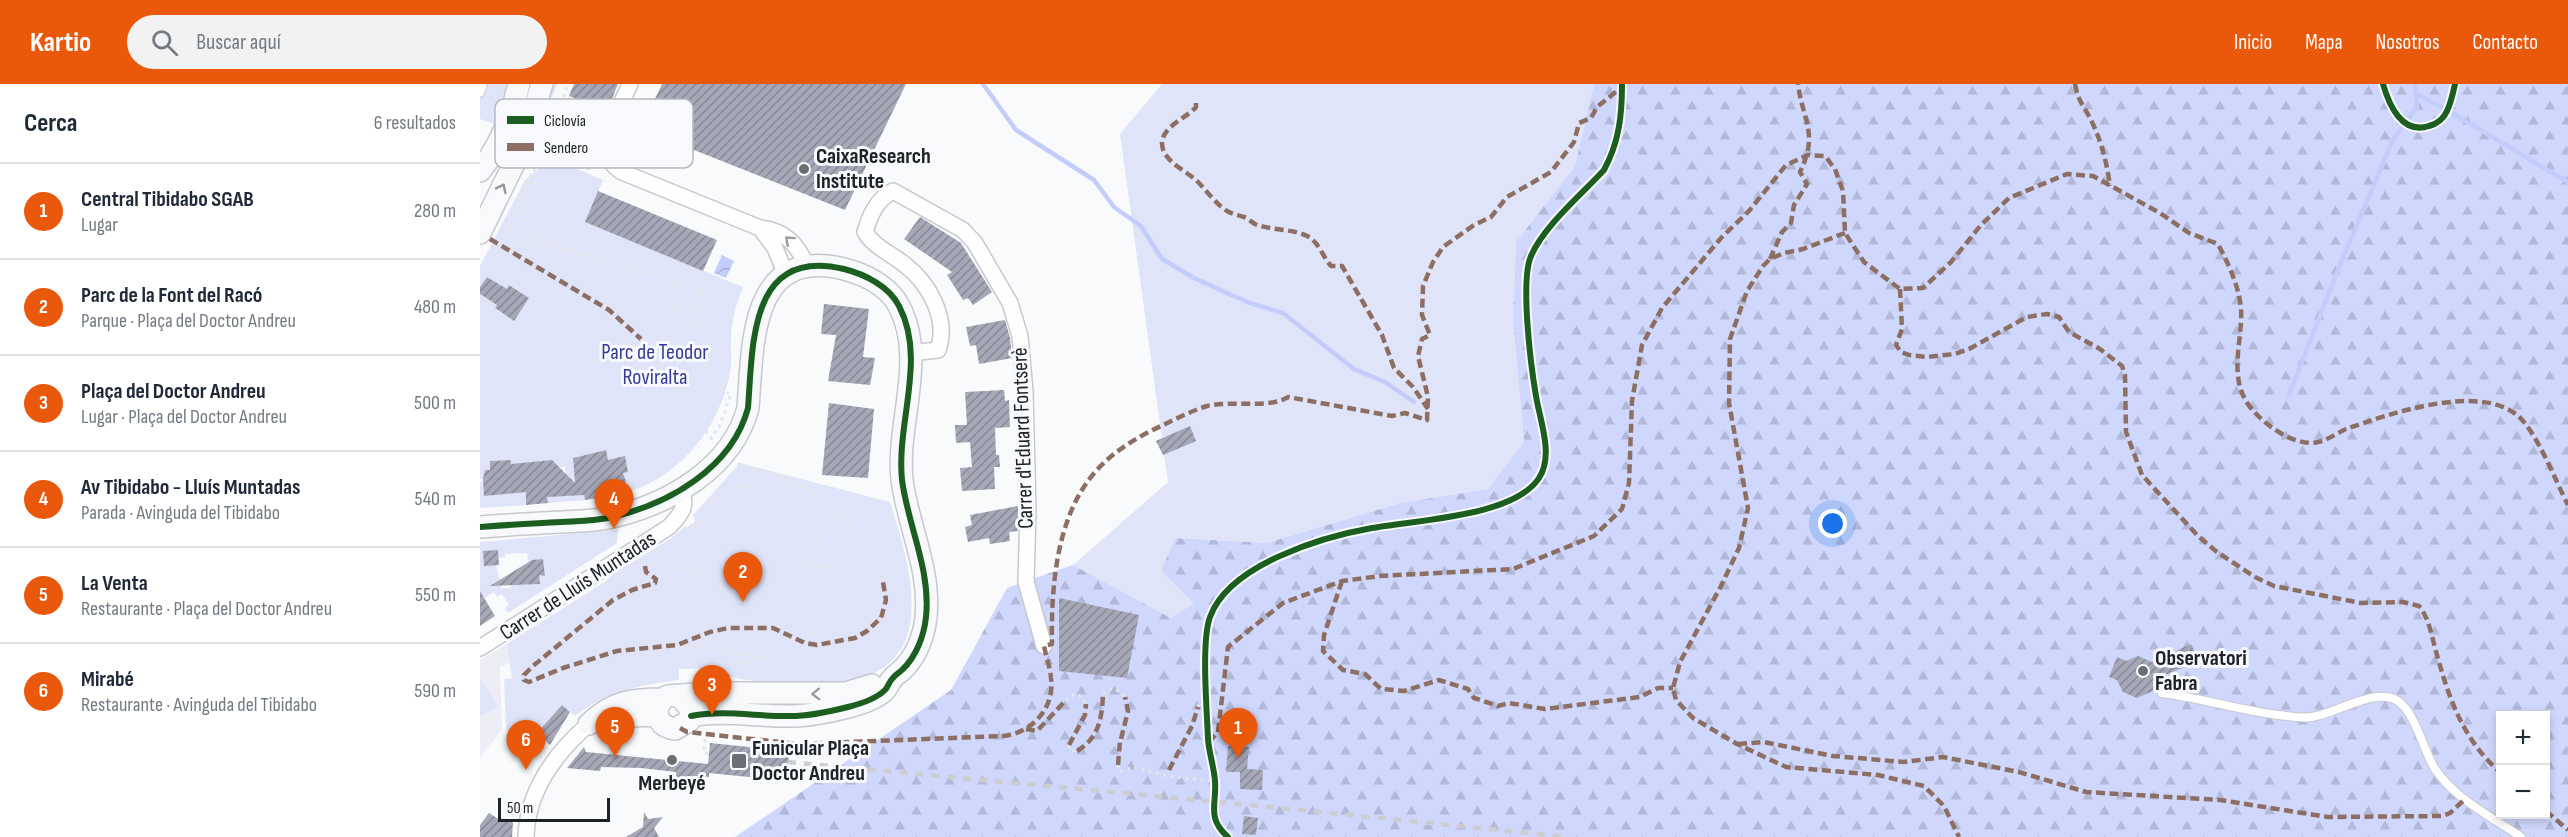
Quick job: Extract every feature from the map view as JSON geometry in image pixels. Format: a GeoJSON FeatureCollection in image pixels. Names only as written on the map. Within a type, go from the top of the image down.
{"type":"FeatureCollection","features":[{"type":"Feature","properties":{"kind":"street"},"geometry":{"type":"LineString","coordinates":[[515,99],[519,84]]}},
{"type":"Feature","properties":{"kind":"street"},"geometry":{"type":"LineString","coordinates":[[537,99],[542,84]]}},
{"type":"Feature","properties":{"kind":"street"},"geometry":{"type":"LineString","coordinates":[[624,99],[630,84]]}},
{"type":"Feature","properties":{"kind":"street"},"geometry":{"type":"LineString","coordinates":[[480,171],[495,147]]}},
{"type":"Feature","properties":{"kind":"street"},"geometry":{"type":"LineString","coordinates":[[480,233],[512,168]]}},
{"type":"Feature","properties":{"kind":"street"},"geometry":{"type":"LineString","coordinates":[[618,168],[622,172],[760,228],[777,231],[800,250],[807,267]]}},
{"type":"Feature","properties":{"kind":"street","name":"Carrer d'Eduard Fontserè"},"geometry":{"type":"LineString","coordinates":[[910,353],[938,350],[942,338],[941,321],[924,284],[907,266],[872,243],[865,232],[883,196],[893,191],[963,230],[975,243],[1010,303],[1020,336],[1025,392],[1028,510],[1026,582],[1044,646]]}},
{"type":"Feature","properties":{"kind":"street"},"geometry":{"type":"LineString","coordinates":[[760,228],[775,248],[786,275]]}},
{"type":"Feature","properties":{"kind":"street"},"geometry":{"type":"LineString","coordinates":[[480,527],[610,518],[638,510],[681,490],[712,467],[730,445],[744,422],[756,319],[770,289],[786,275],[807,267],[825,266],[862,274],[888,292],[897,302],[905,320],[910,353],[903,480],[924,575],[927,606],[919,646],[903,670],[893,678],[885,690],[872,699],[832,711],[788,717],[707,713],[691,716],[685,725],[675,729],[664,726],[666,704]]}},
{"type":"Feature","properties":{"kind":"street","name":"Carrer de Lluís Muntadas"},"geometry":{"type":"LineString","coordinates":[[480,648],[669,527],[685,506],[681,490]]}},
{"type":"Feature","properties":{"kind":"street"},"geometry":{"type":"LineString","coordinates":[[666,704],[708,693],[846,693],[893,678]]}},
{"type":"Feature","properties":{"kind":"street"},"geometry":{"type":"LineString","coordinates":[[526,837],[526,819],[531,801],[552,765],[603,711],[631,700],[688,704],[691,716]]}},
{"type":"Feature","properties":{"kind":"lane"},"geometry":{"type":"LineString","coordinates":[[480,93],[483,84]]}},
{"type":"Feature","properties":{"kind":"lane"},"geometry":{"type":"LineString","coordinates":[[2162,693],[2237,709],[2302,718],[2319,715],[2378,696],[2393,698],[2408,712],[2435,768],[2445,781],[2456,792],[2521,837]]}},
{"type":"Feature","properties":{"kind":"path"},"geometry":{"type":"LineString","coordinates":[[563,99],[568,84]]}},
{"type":"Feature","properties":{"kind":"path"},"geometry":{"type":"LineString","coordinates":[[537,168],[520,233],[580,251],[595,258]]}},
{"type":"Feature","properties":{"kind":"path"},"geometry":{"type":"LineString","coordinates":[[501,246],[532,170],[535,171]]}},
{"type":"Feature","properties":{"kind":"path"},"geometry":{"type":"LineString","coordinates":[[513,253],[518,244],[525,241],[595,258],[666,282],[674,314],[678,313],[672,281],[676,281],[688,304],[695,328],[699,328],[699,290],[703,289],[716,329],[706,352],[705,369],[714,386],[731,394],[719,427],[711,438]]}},
{"type":"Feature","properties":{"kind":"path"},"geometry":{"type":"LineString","coordinates":[[641,339],[716,442]]}},
{"type":"Feature","properties":{"kind":"path"},"geometry":{"type":"LineString","coordinates":[[735,464],[777,475],[807,488],[861,531],[869,542],[884,582],[890,509]]}},
{"type":"Feature","properties":{"kind":"path"},"geometry":{"type":"LineString","coordinates":[[645,566],[658,564],[696,573],[704,570],[709,556],[694,526],[701,523],[705,512],[719,497],[732,489],[750,484],[759,489],[790,540],[788,558],[826,568],[827,561],[818,540],[777,475]]}},
{"type":"Feature","properties":{"kind":"path"},"geometry":{"type":"LineString","coordinates":[[677,645],[714,648],[763,658]]}},
{"type":"Feature","properties":{"kind":"path"},"geometry":{"type":"LineString","coordinates":[[727,678],[720,673],[720,665],[723,662],[750,662],[754,658]]}},
{"type":"Feature","properties":{"kind":"path"},"geometry":{"type":"LineString","coordinates":[[1103,694],[1116,689],[1125,697]]}},
{"type":"Feature","properties":{"kind":"path"},"geometry":{"type":"LineString","coordinates":[[1066,700],[1071,695],[1079,695],[1086,704]]}},
{"type":"Feature","properties":{"kind":"path"},"geometry":{"type":"LineString","coordinates":[[705,739],[704,753],[709,754]]}},
{"type":"Feature","properties":{"kind":"path"},"geometry":{"type":"LineString","coordinates":[[1069,745],[1070,750],[1077,751]]}},
{"type":"Feature","properties":{"kind":"path"},"geometry":{"type":"LineString","coordinates":[[1118,765],[1120,772],[1132,767],[1167,776],[1215,781]]}},
{"type":"Feature","properties":{"kind":"path"},"geometry":{"type":"LineString","coordinates":[[1167,776],[1169,770]]}},
{"type":"Feature","properties":{"kind":"shaded area"},"geometry":{"type":"Polygon","coordinates":[[[507,644],[511,662],[500,667],[502,730],[480,757],[480,660],[507,644]]]}},
{"type":"Feature","properties":{"kind":"green space"},"geometry":{"type":"Polygon","coordinates":[[[480,84],[558,84],[551,99],[495,99],[495,124],[480,119],[480,84]]]}},
{"type":"Feature","properties":{"kind":"green space"},"geometry":{"type":"Polygon","coordinates":[[[1162,84],[1594,84],[1575,166],[1516,242],[1513,321],[1524,442],[1488,489],[1400,503],[1267,543],[1176,538],[1194,603],[1171,618],[1073,565],[1168,482],[1120,134],[1162,84]]]}},
{"type":"Feature","properties":{"kind":"green space"},"geometry":{"type":"Polygon","coordinates":[[[1594,84],[2568,84],[2568,837],[735,837],[951,690],[1007,588],[1073,565],[1171,618],[1194,603],[1161,570],[1176,538],[1267,543],[1400,503],[1488,489],[1524,442],[1513,321],[1516,242],[1575,166],[1594,84]]]}},
{"type":"Feature","properties":{"kind":"green space","name":"Parc de Teodor Roviralta"},"geometry":{"type":"Polygon","coordinates":[[[540,168],[574,168],[603,180],[585,222],[743,287],[733,320],[731,361],[723,398],[707,431],[696,446],[670,471],[625,494],[622,483],[626,481],[623,473],[628,471],[625,457],[608,460],[605,450],[573,458],[575,487],[583,486],[585,500],[548,503],[547,497],[567,491],[565,467],[556,467],[552,460],[544,461],[533,491],[526,492],[526,505],[480,508],[480,482],[511,469],[511,460],[490,461],[490,470],[485,470],[485,479],[480,479],[480,294],[497,305],[495,309],[514,321],[529,298],[510,285],[507,289],[487,277],[480,287],[480,266],[525,180],[540,168]]]}},
{"type":"Feature","properties":{"kind":"green space"},"geometry":{"type":"Polygon","coordinates":[[[740,463],[890,502],[901,537],[912,603],[909,631],[898,654],[877,671],[846,681],[774,682],[729,676],[725,681],[709,682],[709,668],[679,669],[679,680],[624,690],[587,707],[575,716],[562,705],[542,728],[537,724],[520,745],[506,728],[504,679],[512,678],[507,644],[667,541],[685,526],[695,522],[693,515],[740,463]]]}},
{"type":"Feature","properties":{"kind":"green space"},"geometry":{"type":"Polygon","coordinates":[[[618,530],[617,543],[508,613],[505,608],[509,605],[502,594],[497,597],[494,592],[484,598],[480,593],[480,542],[618,530]],[[527,553],[505,554],[505,557],[498,558],[496,565],[501,588],[511,588],[511,585],[539,584],[539,575],[545,575],[543,559],[528,561],[527,553]]]}},
{"type":"Feature","properties":{"kind":"green space"},"geometry":{"type":"Polygon","coordinates":[[[480,679],[498,706],[480,717],[480,679]]]}},
{"type":"Feature","properties":{"kind":"water"},"geometry":{"type":"Polygon","coordinates":[[[722,255],[734,261],[726,278],[714,273],[722,255]]]}},
{"type":"Feature","properties":{"kind":"building"},"geometry":{"type":"Polygon","coordinates":[[[574,84],[618,84],[612,99],[577,99],[569,96],[574,84]]]}},
{"type":"Feature","properties":{"kind":"building","name":"CaixaResearch Institute"},"geometry":{"type":"Polygon","coordinates":[[[662,84],[906,84],[845,210],[693,150],[693,99],[655,99],[662,84]]]}},
{"type":"Feature","properties":{"kind":"building"},"geometry":{"type":"Polygon","coordinates":[[[598,191],[717,240],[703,271],[585,222],[598,191]]]}},
{"type":"Feature","properties":{"kind":"building"},"geometry":{"type":"Polygon","coordinates":[[[920,217],[961,243],[992,292],[973,305],[968,298],[963,300],[947,275],[952,272],[904,239],[920,217]]]}},
{"type":"Feature","properties":{"kind":"building"},"geometry":{"type":"Polygon","coordinates":[[[487,277],[507,289],[509,285],[529,298],[514,321],[495,308],[497,305],[480,294],[480,287],[487,277]]]}},
{"type":"Feature","properties":{"kind":"building"},"geometry":{"type":"Polygon","coordinates":[[[824,304],[869,309],[863,357],[875,358],[870,385],[828,381],[836,335],[821,334],[824,304]]]}},
{"type":"Feature","properties":{"kind":"building"},"geometry":{"type":"Polygon","coordinates":[[[1005,320],[1012,358],[979,364],[976,345],[970,346],[966,327],[1005,320]]]}},
{"type":"Feature","properties":{"kind":"building"},"geometry":{"type":"Polygon","coordinates":[[[1004,390],[1005,401],[1009,400],[1010,427],[995,428],[996,455],[999,455],[1000,467],[994,467],[995,489],[962,491],[960,468],[972,467],[970,442],[956,443],[955,425],[967,425],[965,392],[1004,390]]]}},
{"type":"Feature","properties":{"kind":"building"},"geometry":{"type":"Polygon","coordinates":[[[829,403],[874,409],[868,478],[822,475],[829,403]]]}},
{"type":"Feature","properties":{"kind":"building"},"geometry":{"type":"Polygon","coordinates":[[[1190,426],[1196,441],[1163,455],[1156,441],[1190,426]]]}},
{"type":"Feature","properties":{"kind":"building"},"geometry":{"type":"Polygon","coordinates":[[[606,450],[608,460],[625,456],[628,472],[623,473],[626,482],[622,483],[625,494],[585,500],[584,495],[547,497],[548,503],[526,505],[526,492],[484,496],[483,479],[485,470],[490,470],[490,461],[511,460],[511,464],[552,460],[575,483],[573,458],[606,450]]]}},
{"type":"Feature","properties":{"kind":"building"},"geometry":{"type":"Polygon","coordinates":[[[1018,506],[1018,531],[1009,532],[1010,541],[990,544],[989,538],[968,542],[965,527],[972,525],[970,515],[1018,506]]]}},
{"type":"Feature","properties":{"kind":"building"},"geometry":{"type":"Polygon","coordinates":[[[498,550],[499,565],[484,566],[483,551],[498,550]]]}},
{"type":"Feature","properties":{"kind":"building"},"geometry":{"type":"Polygon","coordinates":[[[543,559],[545,576],[539,575],[540,584],[490,586],[532,560],[543,559]]]}},
{"type":"Feature","properties":{"kind":"building"},"geometry":{"type":"Polygon","coordinates":[[[480,591],[495,616],[480,626],[480,591]]]}},
{"type":"Feature","properties":{"kind":"building"},"geometry":{"type":"Polygon","coordinates":[[[1059,598],[1139,615],[1127,678],[1059,671],[1059,598]]]}},
{"type":"Feature","properties":{"kind":"building","name":"Observatori Fabra"},"geometry":{"type":"Polygon","coordinates":[[[2191,644],[2199,661],[2158,678],[2153,691],[2137,698],[2123,692],[2117,680],[2109,677],[2117,657],[2126,661],[2138,656],[2152,662],[2191,644]]]}},
{"type":"Feature","properties":{"kind":"building"},"geometry":{"type":"Polygon","coordinates":[[[562,705],[570,712],[550,745],[537,733],[562,705]]]}},
{"type":"Feature","properties":{"kind":"building"},"geometry":{"type":"Polygon","coordinates":[[[710,743],[789,751],[788,775],[759,772],[759,778],[709,773],[709,777],[698,776],[698,780],[676,778],[676,772],[641,768],[601,767],[600,771],[567,768],[584,747],[586,752],[708,764],[710,743]]]}},
{"type":"Feature","properties":{"kind":"building"},"geometry":{"type":"Polygon","coordinates":[[[1228,746],[1249,747],[1247,769],[1263,770],[1262,790],[1240,789],[1240,772],[1226,772],[1228,746]]]}},
{"type":"Feature","properties":{"kind":"building"},"geometry":{"type":"Polygon","coordinates":[[[644,812],[648,819],[663,817],[654,828],[659,837],[626,837],[643,827],[644,812]]]}},
{"type":"Feature","properties":{"kind":"building"},"geometry":{"type":"Polygon","coordinates":[[[489,813],[503,822],[513,822],[512,837],[480,837],[480,825],[489,813]]]}},
{"type":"Feature","properties":{"kind":"building"},"geometry":{"type":"Polygon","coordinates":[[[1244,816],[1258,818],[1256,835],[1242,834],[1244,816]]]}},
{"type":"Feature","properties":{"kind":"waterway"},"geometry":{"type":"LineString","coordinates":[[983,84],[1016,130],[1094,180],[1114,207],[1141,226],[1162,259],[1194,278],[1247,302],[1283,313],[1354,369],[1385,382],[1414,402]]}},
{"type":"Feature","properties":{"kind":"waterway"},"geometry":{"type":"LineString","coordinates":[[2415,84],[2416,94],[2568,182]]}},
{"type":"Feature","properties":{"kind":"waterway"},"geometry":{"type":"LineString","coordinates":[[2289,395],[2339,267],[2393,140],[2417,107],[2416,94]]}},
{"type":"Feature","properties":{"kind":"railway"},"geometry":{"type":"LineString","coordinates":[[788,762],[1568,837]]}},
{"type":"Feature","properties":{"kind":"marked path"},"geometry":{"type":"LineString","coordinates":[[1770,259],[1782,232],[1791,223],[1794,205],[1807,184],[1800,172],[1806,159],[1809,137],[1798,84]]}},
{"type":"Feature","properties":{"kind":"marked path"},"geometry":{"type":"LineString","coordinates":[[2075,84],[2080,100],[2099,138],[2110,186]]}},
{"type":"Feature","properties":{"kind":"marked path"},"geometry":{"type":"LineString","coordinates":[[680,728],[687,732],[798,744],[1003,736],[1014,734],[1032,724],[1045,709],[1051,689],[1044,646],[1052,644],[1055,579],[1063,535],[1079,495],[1098,469],[1123,447],[1142,436],[1195,410],[1217,404],[1261,404],[1280,401],[1288,397],[1392,416],[1405,413],[1427,420],[1428,397],[1418,356],[1422,339],[1430,335],[1422,315],[1423,286],[1433,262],[1443,247],[1474,225],[1491,217],[1507,197],[1551,172],[1574,142],[1579,123],[1591,118],[1597,107],[1622,87]]}},
{"type":"Feature","properties":{"kind":"marked path"},"geometry":{"type":"LineString","coordinates":[[1196,103],[1196,107],[1171,126],[1164,136],[1162,142],[1166,155],[1175,165],[1197,181],[1227,211],[1255,224],[1296,232],[1309,237],[1316,243],[1331,266],[1342,266],[1382,335],[1394,368],[1413,387],[1428,409]]}},
{"type":"Feature","properties":{"kind":"marked path"},"geometry":{"type":"LineString","coordinates":[[1209,742],[1218,732],[1228,647],[1283,603],[1342,581],[1380,576],[1513,569],[1594,536],[1622,509],[1629,483],[1632,401],[1642,345],[1662,308],[1721,238],[1749,211],[1786,165],[1808,155],[1825,156],[1835,169],[1843,191],[1845,233],[1864,262],[1900,289],[1923,288],[1951,262],[1981,225],[2009,198],[2067,174],[2093,176],[2160,213],[2189,233],[2218,244],[2233,275],[2241,308],[2237,367],[2241,390],[2246,401],[2259,417],[2278,431],[2298,441],[2318,442],[2346,429],[2385,416],[2433,404],[2457,401],[2500,406],[2517,415],[2531,432],[2568,505]]}},
{"type":"Feature","properties":{"kind":"marked path"},"geometry":{"type":"LineString","coordinates":[[1845,233],[1770,259],[1747,291],[1730,339],[1729,403],[1748,508],[1739,548],[1680,662],[1673,688],[1676,700],[1693,718],[1737,744],[1786,767],[1878,775],[1924,786],[1944,806],[1959,837]]}},
{"type":"Feature","properties":{"kind":"marked path"},"geometry":{"type":"LineString","coordinates":[[490,239],[609,310],[641,339]]}},
{"type":"Feature","properties":{"kind":"marked path"},"geometry":{"type":"LineString","coordinates":[[1900,289],[1902,329],[1896,345],[1901,352],[1909,355],[1927,357],[1955,354],[1969,349],[2027,317],[2047,314],[2059,317],[2069,332],[2100,349],[2122,366],[2125,375],[2126,432],[2142,475],[2198,536],[2217,552],[2255,577],[2274,586],[2361,603],[2403,602],[2419,606],[2428,623],[2453,703],[2467,733],[2496,768]]}},
{"type":"Feature","properties":{"kind":"marked path"},"geometry":{"type":"LineString","coordinates":[[645,566],[646,572],[656,579],[655,583],[632,590],[613,600],[533,666],[524,675],[524,680],[529,682],[563,668],[617,651],[677,645],[710,632],[728,628],[773,628],[805,643],[817,645],[855,638],[881,618],[886,600],[883,582]]}},
{"type":"Feature","properties":{"kind":"marked path"},"geometry":{"type":"LineString","coordinates":[[1342,581],[1324,635],[1323,651],[1343,670],[1365,674],[1381,689],[1404,691],[1439,680],[1468,689],[1474,698],[1498,706],[1509,703],[1545,709],[1640,697],[1658,688],[1673,688]]}},
{"type":"Feature","properties":{"kind":"marked path"},"geometry":{"type":"LineString","coordinates":[[1077,751],[1095,734],[1102,711],[1103,694]]}},
{"type":"Feature","properties":{"kind":"marked path"},"geometry":{"type":"LineString","coordinates":[[1121,739],[1128,711],[1125,697]]}},
{"type":"Feature","properties":{"kind":"marked path"},"geometry":{"type":"LineString","coordinates":[[1026,729],[1037,731],[1066,700]]}},
{"type":"Feature","properties":{"kind":"marked path"},"geometry":{"type":"LineString","coordinates":[[1069,745],[1085,715],[1086,704]]}},
{"type":"Feature","properties":{"kind":"marked path"},"geometry":{"type":"LineString","coordinates":[[1169,770],[1192,726],[1198,707]]}},
{"type":"Feature","properties":{"kind":"marked path"},"geometry":{"type":"LineString","coordinates":[[1118,765],[1120,741]]}},
{"type":"Feature","properties":{"kind":"marked path"},"geometry":{"type":"LineString","coordinates":[[1738,744],[1764,742],[1833,756],[1904,762],[1943,757],[2019,772],[2086,792],[2220,800],[2328,817],[2442,816],[2450,813],[2465,799]]}},
{"type":"Feature","properties":{"kind":"marked path"},"geometry":{"type":"LineString","coordinates":[[2550,814],[2568,830]]}},
{"type":"Feature","properties":{"kind":"cycle path"},"geometry":{"type":"LineString","coordinates":[[1228,837],[1221,830],[1215,817],[1215,781],[1208,739],[1205,659],[1210,617],[1220,599],[1236,582],[1279,556],[1303,546],[1351,532],[1462,515],[1486,509],[1526,491],[1539,478],[1546,449],[1529,346],[1526,304],[1528,268],[1531,256],[1545,233],[1604,170],[1619,128],[1622,84]]}},
{"type":"Feature","properties":{"kind":"cycle path"},"geometry":{"type":"LineString","coordinates":[[2383,84],[2398,116],[2411,126],[2420,128],[2435,124],[2444,116],[2450,105],[2455,84]]}},
{"type":"Feature","properties":{"kind":"cycle path"},"geometry":{"type":"LineString","coordinates":[[480,527],[606,518],[634,511],[676,493],[713,465],[728,449],[740,429],[748,408],[756,330],[762,306],[773,286],[790,272],[813,266],[852,271],[868,278],[889,292],[899,306],[907,326],[910,348],[911,369],[901,458],[905,497],[922,565],[927,600],[926,617],[918,646],[907,665],[893,678],[885,690],[873,699],[858,704],[801,716],[726,713],[691,716]]}},
{"type":"Feature","properties":{"kind":"place","name":"CaixaResearch Institute"},"geometry":{"type":"Point","coordinates":[804,169]}},
{"type":"Feature","properties":{"kind":"place","name":"Av Tibidabo - Lluís Muntadas"},"geometry":{"type":"Point","coordinates":[614,529]}},
{"type":"Feature","properties":{"kind":"place","name":"Parc de la Font del Racó"},"geometry":{"type":"Point","coordinates":[743,602]}},
{"type":"Feature","properties":{"kind":"place","name":"Observatori Fabra"},"geometry":{"type":"Point","coordinates":[2143,671]}},
{"type":"Feature","properties":{"kind":"place","name":"Plaça del Doctor Andreu"},"geometry":{"type":"Point","coordinates":[712,715]}},
{"type":"Feature","properties":{"kind":"place","name":"La Venta"},"geometry":{"type":"Point","coordinates":[615,757]}},
{"type":"Feature","properties":{"kind":"place","name":"Central Tibidabo SGAB"},"geometry":{"type":"Point","coordinates":[1238,758]}},
{"type":"Feature","properties":{"kind":"place","name":"Merbeyé"},"geometry":{"type":"Point","coordinates":[672,760]}},
{"type":"Feature","properties":{"kind":"place","name":"Funicular Plaça Doctor Andreu"},"geometry":{"type":"Point","coordinates":[739,761]}},
{"type":"Feature","properties":{"kind":"place","name":"Mirabé"},"geometry":{"type":"Point","coordinates":[526,770]}}]}
